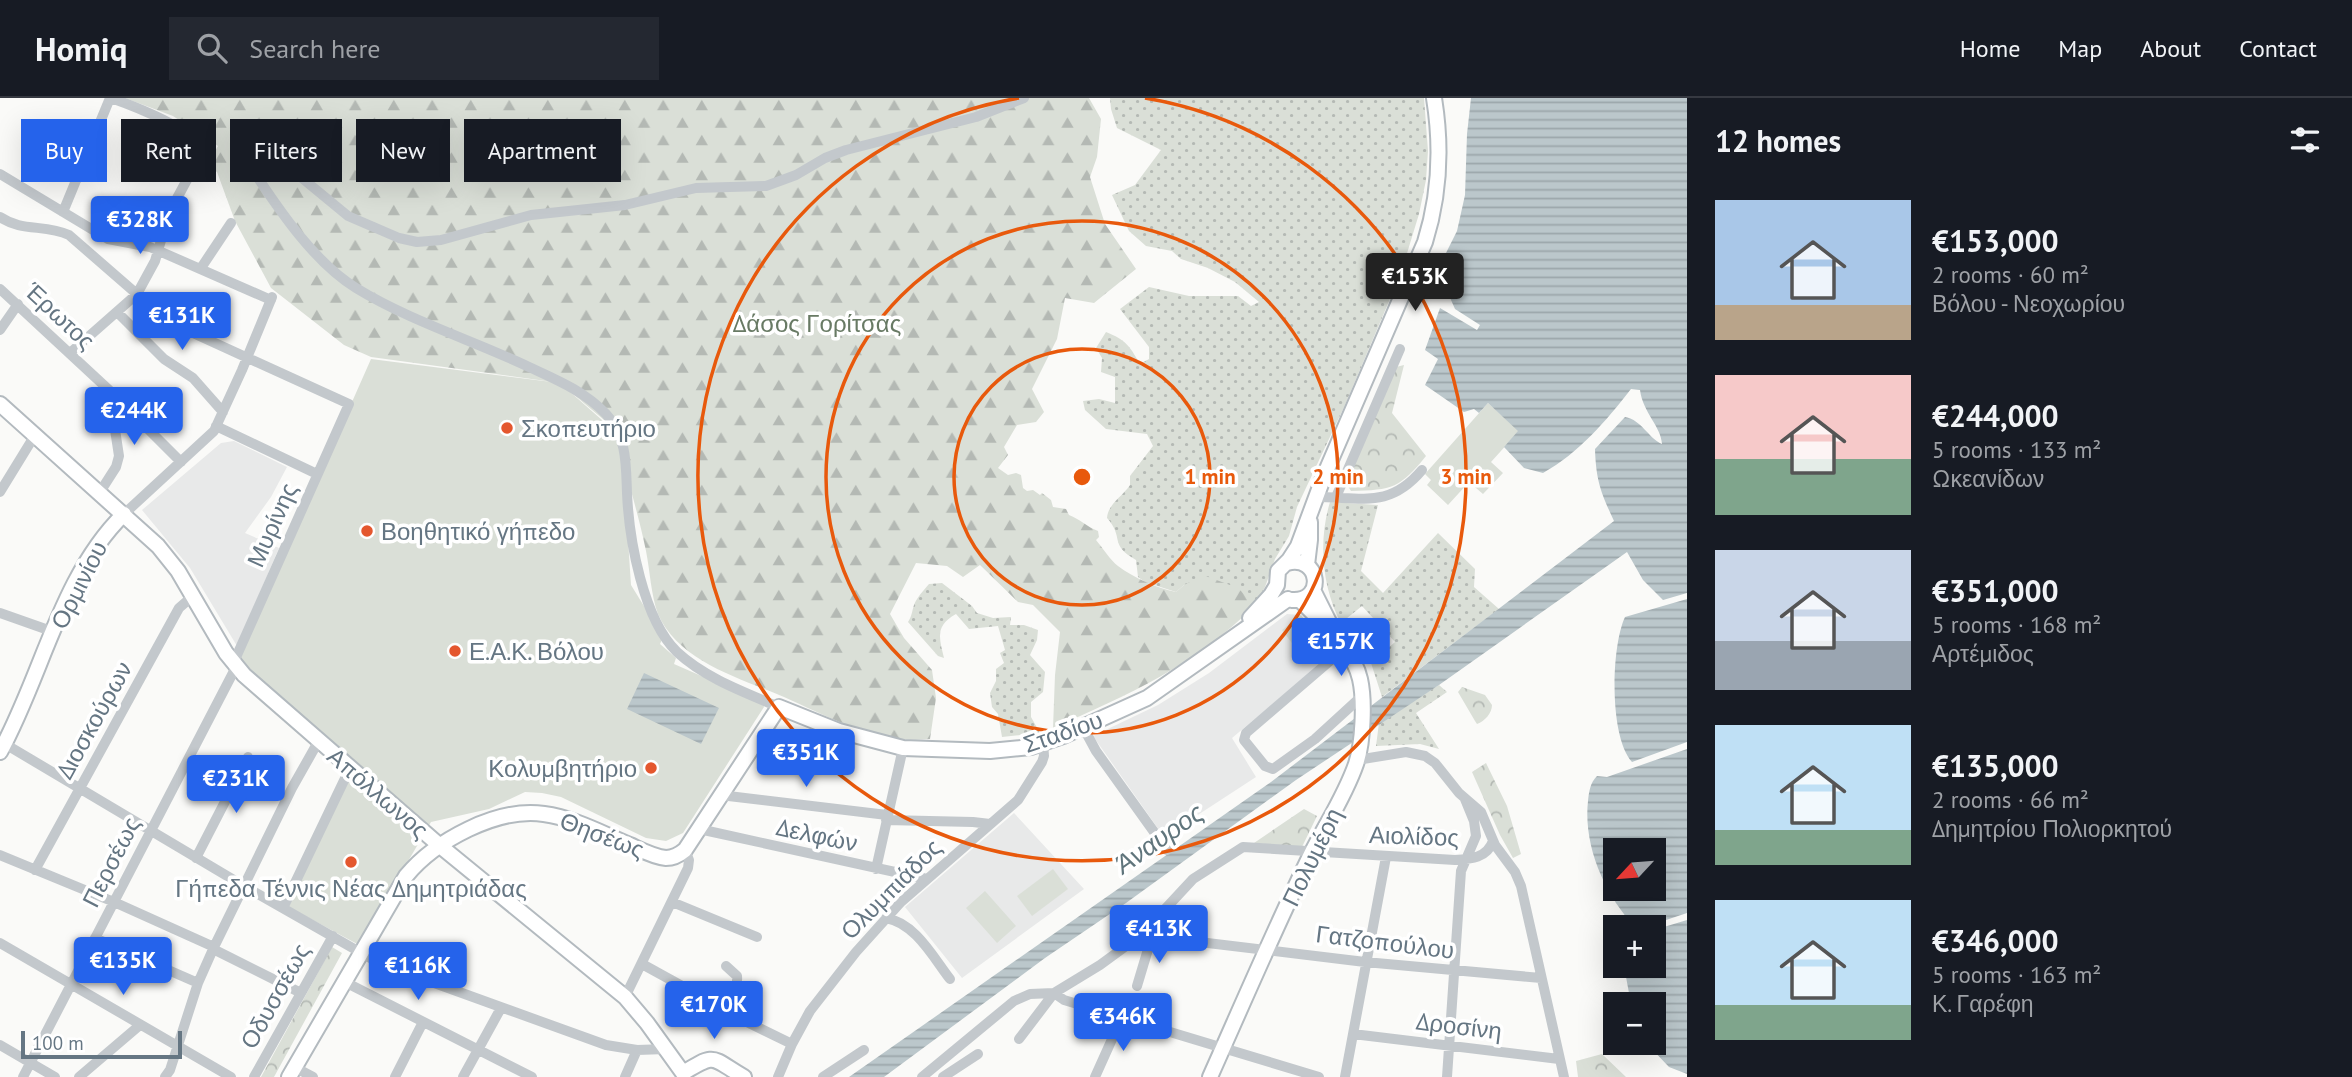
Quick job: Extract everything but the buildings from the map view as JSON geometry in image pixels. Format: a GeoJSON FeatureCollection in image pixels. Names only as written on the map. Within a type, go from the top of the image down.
{"type":"FeatureCollection","features":[{"type":"Feature","properties":{"kind":"main road"},"geometry":{"type":"LineString","coordinates":[[1333,633],[1294,599],[1280,593],[1277,586],[1279,571],[1296,551],[1316,496],[1395,316],[1429,227],[1436,201],[1439,159],[1434,98]]}},
{"type":"Feature","properties":{"kind":"main road","name":"Απόλλωνος"},"geometry":{"type":"LineString","coordinates":[[0,404],[100,492],[168,557],[235,665],[439,845],[625,997],[685,1075]]}},
{"type":"Feature","properties":{"kind":"main road","name":"Ορμινίου"},"geometry":{"type":"LineString","coordinates":[[2,746],[27,698],[75,583],[106,532],[124,514]]}},
{"type":"Feature","properties":{"kind":"main road"},"geometry":{"type":"LineString","coordinates":[[1307,565],[1309,517]]}},
{"type":"Feature","properties":{"kind":"main road"},"geometry":{"type":"LineString","coordinates":[[1243,628],[1294,599],[1307,597],[1313,590],[1315,577],[1307,565],[1296,561],[1287,563]]}},
{"type":"Feature","properties":{"kind":"main road"},"geometry":{"type":"LineString","coordinates":[[1243,628],[1277,586]]}},
{"type":"Feature","properties":{"kind":"main road"},"geometry":{"type":"LineString","coordinates":[[1313,590],[1333,633]]}},
{"type":"Feature","properties":{"kind":"main road","name":"Σταδίου"},"geometry":{"type":"LineString","coordinates":[[779,707],[839,731],[903,748],[990,751],[1016,749],[1043,743],[1154,694],[1243,628]]}},
{"type":"Feature","properties":{"kind":"main road","name":"Πολυμέρη"},"geometry":{"type":"LineString","coordinates":[[1210,1077],[1312,853],[1337,806],[1358,753],[1362,698],[1357,669],[1333,633]]}},
{"type":"Feature","properties":{"kind":"main road"},"geometry":{"type":"LineString","coordinates":[[685,850],[779,707]]}},
{"type":"Feature","properties":{"kind":"main road","name":"Θησέως"},"geometry":{"type":"LineString","coordinates":[[292,1072],[406,876],[439,845],[489,822],[518,814],[536,813],[567,819],[658,856],[676,856],[685,850]]}},
{"type":"Feature","properties":{"kind":"main road"},"geometry":{"type":"LineString","coordinates":[[685,1075],[705,1060],[712,1059],[744,1077]]}},
{"type":"Feature","properties":{"kind":"street"},"geometry":{"type":"LineString","coordinates":[[63,212],[111,98],[159,117],[198,142],[202,148],[169,213],[155,261],[137,294],[70,353]]}},
{"type":"Feature","properties":{"kind":"street"},"geometry":{"type":"LineString","coordinates":[[779,707],[705,673],[671,646],[660,629],[644,592],[636,559],[627,499],[626,458],[617,433],[606,414],[576,389],[421,321],[355,287],[311,248],[288,221],[252,169],[252,153],[264,145],[270,146],[291,169],[348,216],[399,238],[417,242],[441,240],[531,215],[625,205],[696,188],[766,186],[796,176],[825,158],[846,150],[916,130],[976,117],[1024,98]]}},
{"type":"Feature","properties":{"kind":"street"},"geometry":{"type":"LineString","coordinates":[[0,174],[108,239],[158,250],[201,268],[231,223]]}},
{"type":"Feature","properties":{"kind":"street"},"geometry":{"type":"LineString","coordinates":[[0,216],[13,226],[61,231],[69,235],[169,322],[248,358]]}},
{"type":"Feature","properties":{"kind":"street","name":"Ορμινίου"},"geometry":{"type":"LineString","coordinates":[[124,514],[216,426],[272,298],[201,268]]}},
{"type":"Feature","properties":{"kind":"street","name":"Έρωτος"},"geometry":{"type":"LineString","coordinates":[[0,289],[109,390],[181,462]]}},
{"type":"Feature","properties":{"kind":"street"},"geometry":{"type":"LineString","coordinates":[[0,330],[18,304]]}},
{"type":"Feature","properties":{"kind":"street"},"geometry":{"type":"LineString","coordinates":[[118,313],[164,359],[193,378],[223,412]]}},
{"type":"Feature","properties":{"kind":"street"},"geometry":{"type":"LineString","coordinates":[[1336,497],[1400,349]]}},
{"type":"Feature","properties":{"kind":"street","name":"Μυρίνης"},"geometry":{"type":"LineString","coordinates":[[235,665],[349,404],[248,358]]}},
{"type":"Feature","properties":{"kind":"street"},"geometry":{"type":"LineString","coordinates":[[100,492],[117,467],[119,456],[109,390]]}},
{"type":"Feature","properties":{"kind":"street"},"geometry":{"type":"LineString","coordinates":[[216,426],[317,474]]}},
{"type":"Feature","properties":{"kind":"street"},"geometry":{"type":"LineString","coordinates":[[0,492],[35,435]]}},
{"type":"Feature","properties":{"kind":"street"},"geometry":{"type":"LineString","coordinates":[[1316,496],[1374,499],[1389,496],[1405,489],[1422,470]]}},
{"type":"Feature","properties":{"kind":"street","name":"Διοσκούρων"},"geometry":{"type":"LineString","coordinates":[[35,870],[179,608],[194,596]]}},
{"type":"Feature","properties":{"kind":"street"},"geometry":{"type":"LineString","coordinates":[[0,613],[54,632]]}},
{"type":"Feature","properties":{"kind":"street"},"geometry":{"type":"LineString","coordinates":[[1345,648],[1244,735],[1245,742],[1270,769],[1290,759],[1362,698]]}},
{"type":"Feature","properties":{"kind":"street","name":"Περσέως"},"geometry":{"type":"LineString","coordinates":[[23,1077],[235,665]]}},
{"type":"Feature","properties":{"kind":"street"},"geometry":{"type":"LineString","coordinates":[[1083,727],[1096,751],[1167,850]]}},
{"type":"Feature","properties":{"kind":"street"},"geometry":{"type":"LineString","coordinates":[[165,1077],[213,948],[318,741]]}},
{"type":"Feature","properties":{"kind":"street","name":"Ολυμπιάδος"},"geometry":{"type":"LineString","coordinates":[[778,1077],[792,1044],[822,994],[886,918],[1024,793],[1044,755],[1043,743]]}},
{"type":"Feature","properties":{"kind":"street"},"geometry":{"type":"LineString","coordinates":[[2,746],[390,967],[606,1045],[637,1050],[666,1049]]}},
{"type":"Feature","properties":{"kind":"street"},"geometry":{"type":"LineString","coordinates":[[876,869],[903,748]]}},
{"type":"Feature","properties":{"kind":"street"},"geometry":{"type":"LineString","coordinates":[[1358,753],[1401,753],[1425,757],[1440,767],[1463,797],[1474,821],[1476,836],[1461,871],[1447,1077]]}},
{"type":"Feature","properties":{"kind":"street"},"geometry":{"type":"LineString","coordinates":[[196,858],[248,757]]}},
{"type":"Feature","properties":{"kind":"street"},"geometry":{"type":"LineString","coordinates":[[283,908],[350,768]]}},
{"type":"Feature","properties":{"kind":"street"},"geometry":{"type":"LineString","coordinates":[[720,795],[887,818],[990,824]]}},
{"type":"Feature","properties":{"kind":"street"},"geometry":{"type":"LineString","coordinates":[[1463,797],[1484,816],[1493,841],[1517,876],[1564,1077]]}},
{"type":"Feature","properties":{"kind":"street","name":"Δελφών"},"geometry":{"type":"LineString","coordinates":[[699,829],[927,879]]}},
{"type":"Feature","properties":{"kind":"street","name":"Αιολίδος"},"geometry":{"type":"LineString","coordinates":[[1147,935],[1193,879],[1243,847],[1464,860],[1485,853],[1493,841]]}},
{"type":"Feature","properties":{"kind":"street"},"geometry":{"type":"LineString","coordinates":[[625,997],[688,868],[689,860],[685,850]]}},
{"type":"Feature","properties":{"kind":"street"},"geometry":{"type":"LineString","coordinates":[[0,856],[114,902],[301,993]]}},
{"type":"Feature","properties":{"kind":"street"},"geometry":{"type":"LineString","coordinates":[[1345,1077],[1386,857]]}},
{"type":"Feature","properties":{"kind":"street"},"geometry":{"type":"LineString","coordinates":[[672,902],[757,937]]}},
{"type":"Feature","properties":{"kind":"street"},"geometry":{"type":"LineString","coordinates":[[886,918],[909,929],[950,979]]}},
{"type":"Feature","properties":{"kind":"street"},"geometry":{"type":"LineString","coordinates":[[1137,986],[1147,935]]}},
{"type":"Feature","properties":{"kind":"street"},"geometry":{"type":"LineString","coordinates":[[1019,1039],[1054,993],[1147,935]]}},
{"type":"Feature","properties":{"kind":"street","name":"Γατζοπούλου"},"geometry":{"type":"LineString","coordinates":[[1147,935],[1366,962],[1541,978]]}},
{"type":"Feature","properties":{"kind":"street","name":"Οδυσσέως"},"geometry":{"type":"LineString","coordinates":[[254,1077],[332,936]]}},
{"type":"Feature","properties":{"kind":"street"},"geometry":{"type":"LineString","coordinates":[[95,938],[198,983]]}},
{"type":"Feature","properties":{"kind":"street"},"geometry":{"type":"LineString","coordinates":[[0,943],[231,1077]]}},
{"type":"Feature","properties":{"kind":"street"},"geometry":{"type":"LineString","coordinates":[[642,964],[792,1044]]}},
{"type":"Feature","properties":{"kind":"street"},"geometry":{"type":"LineString","coordinates":[[723,1007],[733,996],[738,982],[737,976],[726,966]]}},
{"type":"Feature","properties":{"kind":"street"},"geometry":{"type":"LineString","coordinates":[[343,981],[533,1077]]}},
{"type":"Feature","properties":{"kind":"street"},"geometry":{"type":"LineString","coordinates":[[922,1077],[1014,1001],[1030,994],[1054,993],[1064,1000],[1319,1077]]}},
{"type":"Feature","properties":{"kind":"street"},"geometry":{"type":"LineString","coordinates":[[463,1077],[501,1008]]}},
{"type":"Feature","properties":{"kind":"street"},"geometry":{"type":"LineString","coordinates":[[1095,1077],[1122,1017]]}},
{"type":"Feature","properties":{"kind":"street"},"geometry":{"type":"LineString","coordinates":[[395,1077],[424,1022]]}},
{"type":"Feature","properties":{"kind":"street"},"geometry":{"type":"LineString","coordinates":[[79,1077],[140,1025]]}},
{"type":"Feature","properties":{"kind":"street","name":"Δροσίνη"},"geometry":{"type":"LineString","coordinates":[[1353,1034],[1559,1059]]}},
{"type":"Feature","properties":{"kind":"street"},"geometry":{"type":"LineString","coordinates":[[0,1045],[55,1077]]}},
{"type":"Feature","properties":{"kind":"street"},"geometry":{"type":"LineString","coordinates":[[625,1077],[637,1050]]}},
{"type":"Feature","properties":{"kind":"street"},"geometry":{"type":"LineString","coordinates":[[823,1077],[864,1050]]}},
{"type":"Feature","properties":{"kind":"street"},"geometry":{"type":"LineString","coordinates":[[943,1077],[978,1054]]}},
{"type":"Feature","properties":{"kind":"street"},"geometry":{"type":"LineString","coordinates":[[292,1072],[313,1077]]}},
{"type":"Feature","properties":{"kind":"shaded area"},"geometry":{"type":"Polygon","coordinates":[[[1471,98],[1687,98],[1687,593],[1663,600],[1643,580],[1627,552],[1439,685],[1296,780],[1045,958],[884,1077],[849,1077],[1271,782],[1614,521],[1600,487],[1595,449],[1625,417],[1636,422],[1662,444],[1659,431],[1645,406],[1640,390],[1631,389],[1580,446],[1543,473],[1524,468],[1504,447],[1518,431],[1488,403],[1479,413],[1474,409],[1464,412],[1425,385],[1438,359],[1425,350],[1440,308],[1477,330],[1480,325],[1455,309],[1440,275],[1444,257],[1457,231],[1465,195],[1471,98]]]}},
{"type":"Feature","properties":{"kind":"shaded area"},"geometry":{"type":"Polygon","coordinates":[[[234,441],[287,467],[271,497],[245,533],[279,548],[237,646],[190,568],[142,510],[221,443],[234,441]]]}},
{"type":"Feature","properties":{"kind":"shaded area"},"geometry":{"type":"Polygon","coordinates":[[[1687,599],[1687,742],[1632,762],[1619,733],[1616,713],[1615,669],[1620,631],[1625,617],[1687,599]]]}},
{"type":"Feature","properties":{"kind":"shaded area"},"geometry":{"type":"Polygon","coordinates":[[[1287,614],[1301,615],[1331,655],[1232,738],[1256,777],[1164,837],[1093,736],[1158,705],[1209,673],[1287,614]]]}},
{"type":"Feature","properties":{"kind":"shaded area"},"geometry":{"type":"Polygon","coordinates":[[[644,673],[719,708],[701,744],[627,709],[644,673]]]}},
{"type":"Feature","properties":{"kind":"shaded area"},"geometry":{"type":"Polygon","coordinates":[[[1687,749],[1687,913],[1666,920],[1666,915],[1625,915],[1615,901],[1666,901],[1666,838],[1603,838],[1603,879],[1593,852],[1587,818],[1590,788],[1597,776],[1607,777],[1687,749]]]}},
{"type":"Feature","properties":{"kind":"shaded area"},"geometry":{"type":"Polygon","coordinates":[[[1014,813],[1084,889],[962,978],[905,907],[1014,813]]]}},
{"type":"Feature","properties":{"kind":"shaded area"},"geometry":{"type":"Polygon","coordinates":[[[1687,920],[1687,1074],[1669,1067],[1658,1055],[1666,1055],[1666,992],[1629,992],[1626,978],[1666,978],[1666,926],[1687,920]]]}},
{"type":"Feature","properties":{"kind":"green space","name":"Δάσος Γορίτσας"},"geometry":{"type":"Polygon","coordinates":[[[125,98],[1089,98],[1101,119],[1097,157],[1090,177],[1105,224],[1136,269],[1094,303],[1065,298],[1057,339],[1032,389],[1044,412],[1036,422],[1017,425],[1004,447],[1008,455],[998,468],[1008,475],[1021,475],[1023,488],[1027,491],[1033,490],[1040,495],[1042,493],[1051,500],[1053,507],[1066,509],[1069,515],[1098,531],[1099,537],[1096,540],[1110,557],[1118,566],[1138,578],[1176,592],[1203,575],[1238,588],[1255,605],[1185,662],[1108,703],[1053,728],[1060,632],[1033,605],[1018,602],[980,565],[963,577],[947,566],[916,563],[890,614],[904,638],[932,670],[936,698],[930,739],[911,740],[873,734],[730,675],[680,645],[658,614],[630,487],[623,436],[560,383],[371,357],[344,345],[271,288],[235,221],[216,171],[216,119],[178,119],[125,98]]]}},
{"type":"Feature","properties":{"kind":"green space"},"geometry":{"type":"Polygon","coordinates":[[[1110,98],[1424,98],[1428,151],[1426,180],[1401,273],[1345,405],[1297,507],[1289,536],[1275,559],[1255,605],[1184,585],[1176,592],[1145,582],[1138,577],[1136,560],[1122,550],[1107,518],[1113,505],[1130,485],[1130,476],[1153,446],[1147,434],[1106,429],[1085,410],[1083,401],[1099,399],[1115,403],[1115,377],[1101,372],[1102,358],[1096,348],[1106,332],[1126,344],[1140,364],[1149,359],[1149,347],[1120,309],[1149,287],[1189,296],[1238,296],[1251,306],[1259,302],[1235,282],[1208,268],[1181,259],[1172,251],[1146,246],[1129,231],[1112,195],[1135,185],[1161,150],[1117,128],[1110,98]]]}},
{"type":"Feature","properties":{"kind":"green space","name":"Ε.Α.Κ. Βόλου"},"geometry":{"type":"Polygon","coordinates":[[[371,359],[560,383],[602,420],[622,448],[631,585],[663,637],[660,644],[676,658],[674,664],[763,703],[764,707],[683,833],[666,841],[646,838],[561,797],[542,793],[525,792],[489,809],[431,822],[359,945],[287,906],[355,764],[237,662],[371,359]]]}},
{"type":"Feature","properties":{"kind":"green space"},"geometry":{"type":"Polygon","coordinates":[[[1404,365],[1392,413],[1426,456],[1409,475],[1394,485],[1377,490],[1351,491],[1346,483],[1396,367],[1404,365]]]}},
{"type":"Feature","properties":{"kind":"green space"},"geometry":{"type":"Polygon","coordinates":[[[1488,403],[1519,431],[1491,462],[1503,473],[1483,494],[1469,482],[1448,505],[1427,485],[1431,480],[1425,474],[1488,403]]]}},
{"type":"Feature","properties":{"kind":"green space"},"geometry":{"type":"Polygon","coordinates":[[[1330,502],[1378,505],[1361,571],[1383,593],[1438,533],[1475,569],[1474,587],[1499,609],[1382,697],[1371,663],[1395,642],[1362,606],[1341,623],[1330,595],[1324,564],[1324,532],[1330,502]]]}},
{"type":"Feature","properties":{"kind":"green space"},"geometry":{"type":"Polygon","coordinates":[[[942,583],[977,613],[993,618],[1011,617],[1010,625],[1024,625],[1038,630],[1030,655],[1045,672],[1043,692],[1031,702],[1031,717],[1040,733],[1002,737],[998,714],[992,707],[990,693],[996,681],[996,669],[1004,663],[1000,653],[1005,650],[998,626],[969,629],[956,614],[949,618],[940,633],[944,658],[938,656],[908,622],[915,602],[929,584],[942,583]]]}},
{"type":"Feature","properties":{"kind":"green space"},"geometry":{"type":"Polygon","coordinates":[[[1301,615],[1323,645],[1304,659],[1282,630],[1301,615]]]}},
{"type":"Feature","properties":{"kind":"green space"},"geometry":{"type":"Polygon","coordinates":[[[1439,685],[1447,692],[1416,713],[1439,749],[1420,744],[1376,746],[1379,723],[1439,685]]]}},
{"type":"Feature","properties":{"kind":"green space"},"geometry":{"type":"Polygon","coordinates":[[[1462,687],[1485,695],[1492,705],[1483,721],[1477,724],[1458,692],[1462,687]]]}},
{"type":"Feature","properties":{"kind":"green space"},"geometry":{"type":"Polygon","coordinates":[[[1486,763],[1507,806],[1521,854],[1513,858],[1472,772],[1486,763]]]}},
{"type":"Feature","properties":{"kind":"green space"},"geometry":{"type":"Polygon","coordinates":[[[1304,809],[1317,816],[1302,847],[1254,843],[1304,809]]]}},
{"type":"Feature","properties":{"kind":"green space"},"geometry":{"type":"Polygon","coordinates":[[[1053,869],[1068,889],[1032,916],[1017,896],[1053,869]]]}},
{"type":"Feature","properties":{"kind":"green space"},"geometry":{"type":"Polygon","coordinates":[[[985,891],[1016,926],[997,943],[966,908],[985,891]]]}},
{"type":"Feature","properties":{"kind":"green space"},"geometry":{"type":"Polygon","coordinates":[[[332,947],[342,953],[274,1077],[261,1077],[332,947]]]}},
{"type":"Feature","properties":{"kind":"green space"},"geometry":{"type":"Polygon","coordinates":[[[1602,1054],[1626,1077],[1578,1077],[1576,1061],[1602,1054]]]}},
{"type":"Feature","properties":{"kind":"place","name":"Σκοπευτήριο"},"geometry":{"type":"Point","coordinates":[507,428]}},
{"type":"Feature","properties":{"kind":"place","name":"Βοηθητικό γήπεδο"},"geometry":{"type":"Point","coordinates":[367,531]}},
{"type":"Feature","properties":{"kind":"place","name":"Ε.Α.Κ. Βόλου"},"geometry":{"type":"Point","coordinates":[455,651]}},
{"type":"Feature","properties":{"kind":"place","name":"Κολυμβητήριο"},"geometry":{"type":"Point","coordinates":[651,768]}},
{"type":"Feature","properties":{"kind":"place","name":"Γήπεδα Τέννις Νέας Δημητριάδας"},"geometry":{"type":"Point","coordinates":[351,862]}},
{"type":"Feature","properties":{"kind":"water label","name":"Άναυρος"},"geometry":{"type":"Point","coordinates":[1159,838]}}]}
